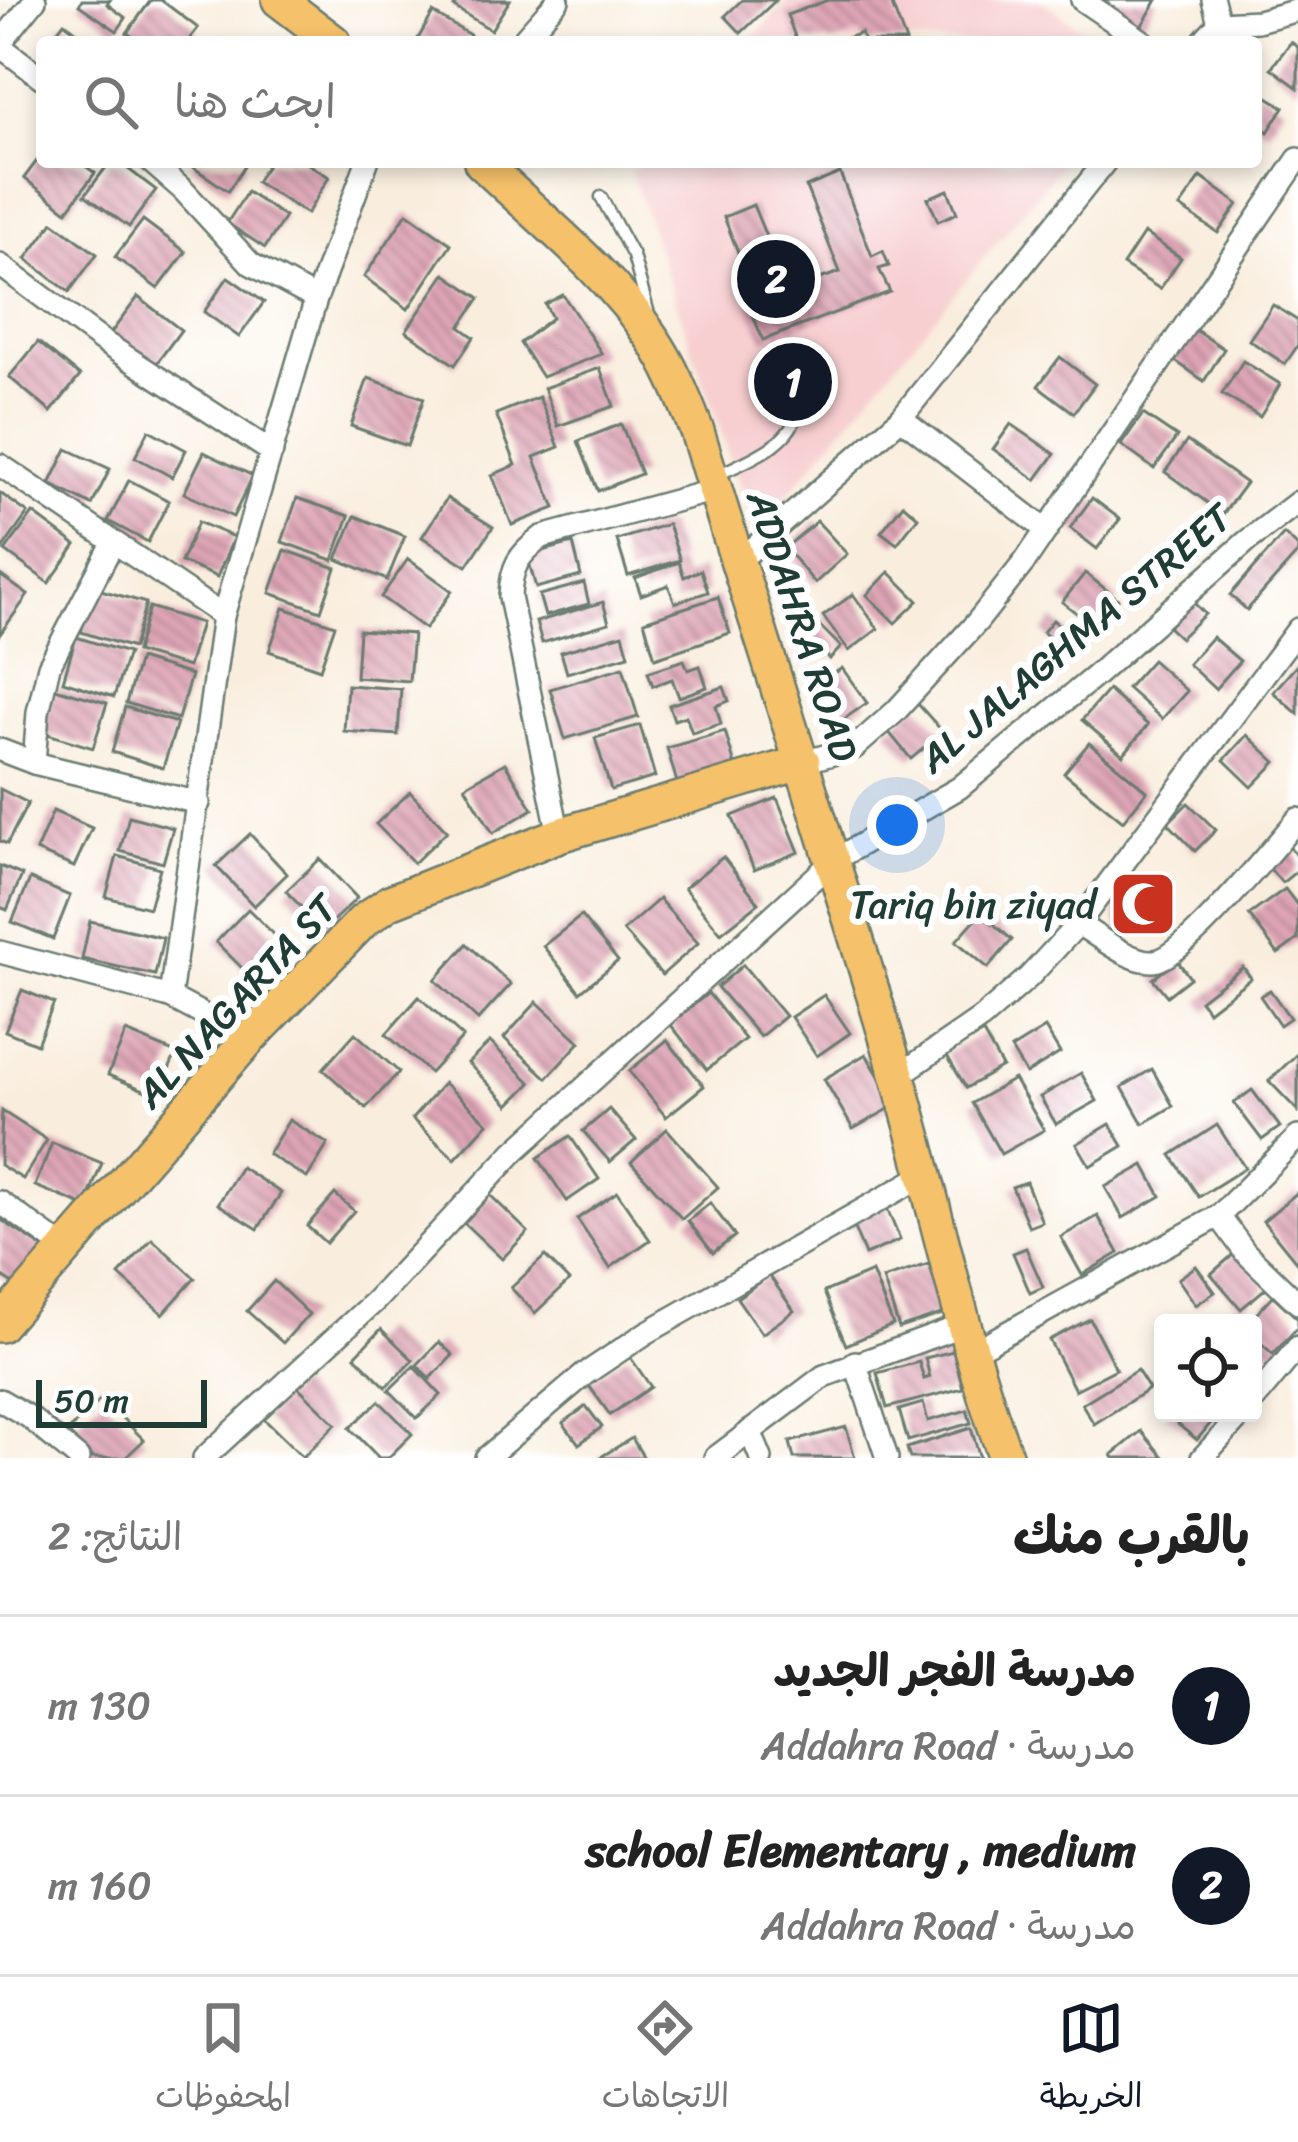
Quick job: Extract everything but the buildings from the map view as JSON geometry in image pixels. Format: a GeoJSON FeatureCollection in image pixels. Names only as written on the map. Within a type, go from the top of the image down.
{"type":"FeatureCollection","features":[{"type":"Feature","properties":{"kind":"main road"},"geometry":{"type":"LineString","coordinates":[[279,0],[326,36]]}},
{"type":"Feature","properties":{"kind":"main road","name":"ADDAHRA ROAD"},"geometry":{"type":"LineString","coordinates":[[488,168],[619,296],[675,375],[834,860],[926,1174],[966,1340],[1006,1458]]}},
{"type":"Feature","properties":{"kind":"main road","name":"AL NAGARTA ST"},"geometry":{"type":"LineString","coordinates":[[0,1325],[249,1039],[363,921],[390,902],[559,835],[803,762]]}},
{"type":"Feature","properties":{"kind":"street"},"geometry":{"type":"LineString","coordinates":[[35,0],[0,45],[36,73]]}},
{"type":"Feature","properties":{"kind":"street"},"geometry":{"type":"LineString","coordinates":[[525,36],[558,0]]}},
{"type":"Feature","properties":{"kind":"street"},"geometry":{"type":"LineString","coordinates":[[1082,0],[1135,36]]}},
{"type":"Feature","properties":{"kind":"street"},"geometry":{"type":"LineString","coordinates":[[1213,0],[1219,23]]}},
{"type":"Feature","properties":{"kind":"street"},"geometry":{"type":"LineString","coordinates":[[1207,36],[1219,23],[1258,21],[1298,10]]}},
{"type":"Feature","properties":{"kind":"street"},"geometry":{"type":"LineString","coordinates":[[803,762],[854,748],[896,712],[977,622],[1046,530],[1298,159]]}},
{"type":"Feature","properties":{"kind":"street"},"geometry":{"type":"LineString","coordinates":[[158,168],[251,264],[316,298]]}},
{"type":"Feature","properties":{"kind":"street"},"geometry":{"type":"LineString","coordinates":[[170,997],[223,616],[316,298],[365,168]]}},
{"type":"Feature","properties":{"kind":"street"},"geometry":{"type":"LineString","coordinates":[[738,562],[901,418],[1100,168]]}},
{"type":"Feature","properties":{"kind":"street"},"geometry":{"type":"LineString","coordinates":[[0,266],[102,341],[272,452]]}},
{"type":"Feature","properties":{"kind":"street"},"geometry":{"type":"LineString","coordinates":[[901,418],[1046,530]]}},
{"type":"Feature","properties":{"kind":"street"},"geometry":{"type":"LineString","coordinates":[[0,465],[223,616]]}},
{"type":"Feature","properties":{"kind":"street"},"geometry":{"type":"LineString","coordinates":[[559,835],[509,598],[511,571],[520,554],[542,537],[713,484]]}},
{"type":"Feature","properties":{"kind":"street","name":"AL JALAGHMA STREET"},"geometry":{"type":"LineString","coordinates":[[204,1458],[375,1301],[514,1152],[834,860],[959,788],[1298,502]]}},
{"type":"Feature","properties":{"kind":"street"},"geometry":{"type":"LineString","coordinates":[[34,763],[38,712],[49,666],[113,543]]}},
{"type":"Feature","properties":{"kind":"street"},"geometry":{"type":"LineString","coordinates":[[898,1076],[982,1018],[1078,924],[1298,629]]}},
{"type":"Feature","properties":{"kind":"street"},"geometry":{"type":"LineString","coordinates":[[0,750],[34,763],[199,802]]}},
{"type":"Feature","properties":{"kind":"street"},"geometry":{"type":"LineString","coordinates":[[1078,924],[1131,955],[1154,962],[1172,954],[1298,819]]}},
{"type":"Feature","properties":{"kind":"street"},"geometry":{"type":"LineString","coordinates":[[0,952],[170,997],[249,1039]]}},
{"type":"Feature","properties":{"kind":"street"},"geometry":{"type":"LineString","coordinates":[[715,1458],[797,1394],[855,1362],[966,1340],[1219,1216],[1294,1148]]}},
{"type":"Feature","properties":{"kind":"street"},"geometry":{"type":"LineString","coordinates":[[486,1458],[585,1373],[646,1333],[926,1174]]}},
{"type":"Feature","properties":{"kind":"street"},"geometry":{"type":"LineString","coordinates":[[0,1202],[67,1250]]}},
{"type":"Feature","properties":{"kind":"street"},"geometry":{"type":"LineString","coordinates":[[1219,1216],[1245,1252],[1298,1303]]}},
{"type":"Feature","properties":{"kind":"street"},"geometry":{"type":"LineString","coordinates":[[1262,1390],[1298,1347]]}},
{"type":"Feature","properties":{"kind":"street"},"geometry":{"type":"LineString","coordinates":[[855,1362],[887,1458]]}},
{"type":"Feature","properties":{"kind":"street"},"geometry":{"type":"LineString","coordinates":[[0,1400],[42,1427],[77,1458]]}},
{"type":"Feature","properties":{"kind":"street"},"geometry":{"type":"LineString","coordinates":[[1202,1458],[1235,1422]]}},
{"type":"Feature","properties":{"kind":"street"},"geometry":{"type":"LineString","coordinates":[[750,1431],[761,1458]]}},
{"type":"Feature","properties":{"kind":"street"},"geometry":{"type":"LineString","coordinates":[[508,1440],[524,1458]]}},
{"type":"Feature","properties":{"kind":"lane"},"geometry":{"type":"LineString","coordinates":[[601,197],[642,280],[651,335]]}},
{"type":"Feature","properties":{"kind":"lane"},"geometry":{"type":"LineString","coordinates":[[713,484],[766,450],[793,424],[797,403],[786,374]]}},
{"type":"Feature","properties":{"kind":"shaded area"},"geometry":{"type":"Polygon","coordinates":[[[788,0],[1041,0],[1092,36],[755,36],[788,0]]]}},
{"type":"Feature","properties":{"kind":"shaded area"},"geometry":{"type":"Polygon","coordinates":[[[635,168],[1059,168],[756,533],[631,172],[635,168]]]}},
{"type":"Feature","properties":{"kind":"place","name":"school Elementary , medium"},"geometry":{"type":"Point","coordinates":[776,279]}},
{"type":"Feature","properties":{"kind":"place","name":"مدرسة الفجر الجديد"},"geometry":{"type":"Point","coordinates":[793,382]}},
{"type":"Feature","properties":{"kind":"place","name":"Tariq bin ziyad"},"geometry":{"type":"Point","coordinates":[1143,904]}}]}
